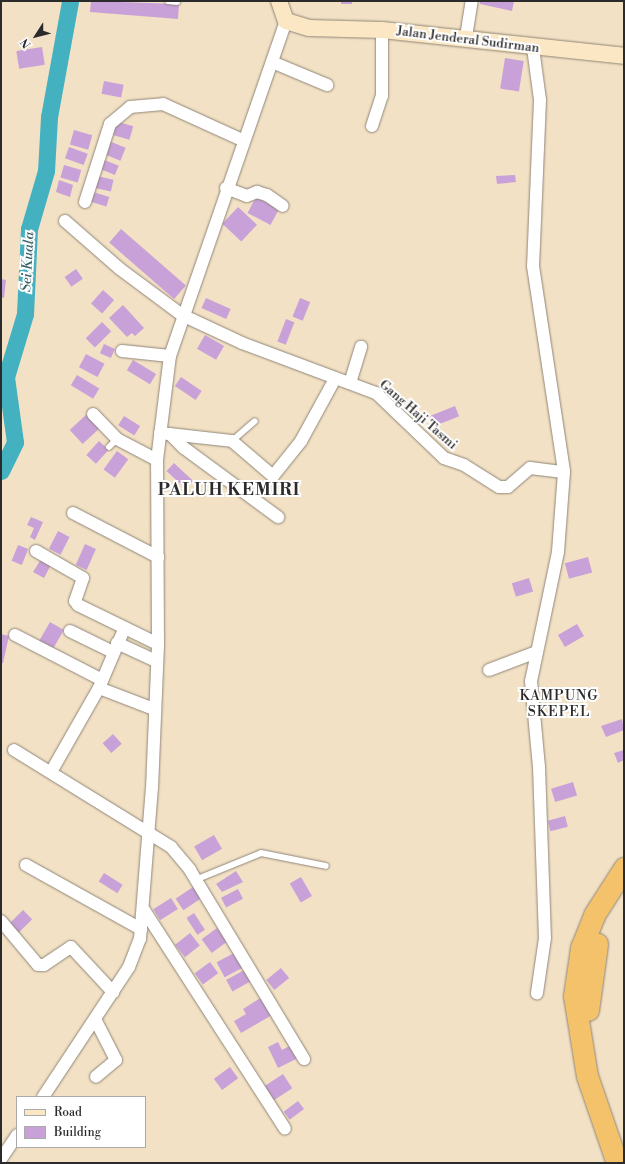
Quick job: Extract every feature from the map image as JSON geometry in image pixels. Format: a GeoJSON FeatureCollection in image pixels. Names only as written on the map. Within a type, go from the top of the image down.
{"type":"FeatureCollection","features":[{"type":"Feature","properties":{"kind":"highway"},"geometry":{"type":"LineString","coordinates":[[617,1163],[586,1076],[577,1033],[574,989],[581,948],[594,915],[624,868]]}},
{"type":"Feature","properties":{"kind":"highway"},"geometry":{"type":"LineString","coordinates":[[624,890],[612,907],[594,952],[588,1022],[603,1094],[624,1148]]}},
{"type":"Feature","properties":{"kind":"main road"},"geometry":{"type":"LineString","coordinates":[[279,1],[286,21]]}},
{"type":"Feature","properties":{"kind":"main road","name":"Jalan Jenderal Sudirman"},"geometry":{"type":"LineString","coordinates":[[286,21],[309,28],[382,30],[466,37],[533,48],[624,56]]}},
{"type":"Feature","properties":{"kind":"street"},"geometry":{"type":"LineString","coordinates":[[466,37],[472,1]]}},
{"type":"Feature","properties":{"kind":"street"},"geometry":{"type":"LineString","coordinates":[[44,1096],[132,961],[141,929],[144,910],[158,644],[157,460],[165,433],[170,356],[182,315],[242,140],[286,21]]}},
{"type":"Feature","properties":{"kind":"street"},"geometry":{"type":"LineString","coordinates":[[372,126],[382,96],[382,30]]}},
{"type":"Feature","properties":{"kind":"street"},"geometry":{"type":"LineString","coordinates":[[533,48],[540,100],[533,266],[564,472],[558,552],[534,653],[531,681],[539,767],[545,938],[537,993]]}},
{"type":"Feature","properties":{"kind":"street"},"geometry":{"type":"LineString","coordinates":[[272,62],[327,85]]}},
{"type":"Feature","properties":{"kind":"street"},"geometry":{"type":"LineString","coordinates":[[85,202],[110,124],[130,107],[162,104],[242,140]]}},
{"type":"Feature","properties":{"kind":"street"},"geometry":{"type":"LineString","coordinates":[[226,188],[247,196],[257,192],[267,195],[283,206]]}},
{"type":"Feature","properties":{"kind":"street","name":"Gang Haji Tasmi"},"geometry":{"type":"LineString","coordinates":[[65,221],[120,269],[182,315],[335,379],[376,393],[444,458],[470,469],[499,487],[508,487],[530,468],[564,472]]}},
{"type":"Feature","properties":{"kind":"street"},"geometry":{"type":"LineString","coordinates":[[350,383],[361,347]]}},
{"type":"Feature","properties":{"kind":"street"},"geometry":{"type":"LineString","coordinates":[[122,351],[170,356]]}},
{"type":"Feature","properties":{"kind":"street"},"geometry":{"type":"LineString","coordinates":[[165,433],[232,441],[267,473],[276,475],[301,441],[335,379]]}},
{"type":"Feature","properties":{"kind":"street"},"geometry":{"type":"LineString","coordinates":[[93,414],[113,443],[157,460]]}},
{"type":"Feature","properties":{"kind":"street"},"geometry":{"type":"LineString","coordinates":[[165,433],[278,517]]}},
{"type":"Feature","properties":{"kind":"street"},"geometry":{"type":"LineString","coordinates":[[73,513],[158,557]]}},
{"type":"Feature","properties":{"kind":"street"},"geometry":{"type":"LineString","coordinates":[[36,551],[84,579],[75,601],[78,605],[158,644]]}},
{"type":"Feature","properties":{"kind":"street"},"geometry":{"type":"LineString","coordinates":[[70,631],[118,643],[156,661]]}},
{"type":"Feature","properties":{"kind":"street"},"geometry":{"type":"LineString","coordinates":[[15,635],[101,684],[154,709]]}},
{"type":"Feature","properties":{"kind":"street"},"geometry":{"type":"LineString","coordinates":[[51,772],[101,684],[118,643]]}},
{"type":"Feature","properties":{"kind":"street"},"geometry":{"type":"LineString","coordinates":[[489,670],[534,653]]}},
{"type":"Feature","properties":{"kind":"street"},"geometry":{"type":"LineString","coordinates":[[14,750],[148,830],[171,847],[195,880],[304,1059]]}},
{"type":"Feature","properties":{"kind":"street"},"geometry":{"type":"LineString","coordinates":[[26,865],[141,929]]}},
{"type":"Feature","properties":{"kind":"street"},"geometry":{"type":"LineString","coordinates":[[144,910],[285,1129]]}},
{"type":"Feature","properties":{"kind":"street"},"geometry":{"type":"LineString","coordinates":[[1,921],[38,965],[44,965],[71,947],[113,992]]}},
{"type":"Feature","properties":{"kind":"street"},"geometry":{"type":"LineString","coordinates":[[95,1019],[116,1060],[96,1077]]}},
{"type":"Feature","properties":{"kind":"street"},"geometry":{"type":"LineString","coordinates":[[1,1158],[16,1136]]}},
{"type":"Feature","properties":{"kind":"lane"},"geometry":{"type":"LineString","coordinates":[[168,1],[177,2]]}},
{"type":"Feature","properties":{"kind":"lane"},"geometry":{"type":"LineString","coordinates":[[232,441],[255,421]]}},
{"type":"Feature","properties":{"kind":"lane"},"geometry":{"type":"LineString","coordinates":[[195,880],[261,853],[326,866]]}},
{"type":"Feature","properties":{"kind":"building"},"geometry":{"type":"Polygon","coordinates":[[[91,1],[179,4],[178,19],[90,12],[91,1]]]}},
{"type":"Feature","properties":{"kind":"building"},"geometry":{"type":"Polygon","coordinates":[[[341,1],[352,1],[352,4],[341,4],[341,1]]]}},
{"type":"Feature","properties":{"kind":"building"},"geometry":{"type":"Polygon","coordinates":[[[480,1],[514,1],[512,11],[480,4],[480,1]]]}},
{"type":"Feature","properties":{"kind":"building"},"geometry":{"type":"Polygon","coordinates":[[[42,47],[45,65],[19,69],[16,51],[42,47]]]}},
{"type":"Feature","properties":{"kind":"building"},"geometry":{"type":"Polygon","coordinates":[[[505,58],[524,61],[519,92],[500,89],[505,58]]]}},
{"type":"Feature","properties":{"kind":"building"},"geometry":{"type":"Polygon","coordinates":[[[104,81],[124,85],[121,98],[102,94],[104,81]]]}},
{"type":"Feature","properties":{"kind":"building"},"geometry":{"type":"Polygon","coordinates":[[[115,121],[133,126],[129,140],[111,134],[115,121]]]}},
{"type":"Feature","properties":{"kind":"building"},"geometry":{"type":"Polygon","coordinates":[[[74,130],[92,135],[88,150],[70,144],[74,130]]]}},
{"type":"Feature","properties":{"kind":"building"},"geometry":{"type":"Polygon","coordinates":[[[109,141],[126,148],[120,161],[104,154],[109,141]]]}},
{"type":"Feature","properties":{"kind":"building"},"geometry":{"type":"Polygon","coordinates":[[[69,147],[88,154],[84,165],[65,158],[69,147]]]}},
{"type":"Feature","properties":{"kind":"building"},"geometry":{"type":"Polygon","coordinates":[[[102,159],[119,166],[115,175],[98,168],[102,159]]]}},
{"type":"Feature","properties":{"kind":"building"},"geometry":{"type":"Polygon","coordinates":[[[64,165],[81,170],[78,182],[60,177],[64,165]]]}},
{"type":"Feature","properties":{"kind":"building"},"geometry":{"type":"Polygon","coordinates":[[[515,175],[516,182],[497,184],[496,176],[515,175]]]}},
{"type":"Feature","properties":{"kind":"building"},"geometry":{"type":"Polygon","coordinates":[[[97,176],[114,180],[111,192],[94,188],[97,176]]]}},
{"type":"Feature","properties":{"kind":"building"},"geometry":{"type":"Polygon","coordinates":[[[59,180],[73,185],[70,197],[56,192],[59,180]]]}},
{"type":"Feature","properties":{"kind":"building"},"geometry":{"type":"Polygon","coordinates":[[[93,192],[109,197],[106,207],[90,202],[93,192]]]}},
{"type":"Feature","properties":{"kind":"building"},"geometry":{"type":"Polygon","coordinates":[[[256,197],[279,209],[271,225],[248,213],[256,197]]]}},
{"type":"Feature","properties":{"kind":"building"},"geometry":{"type":"Polygon","coordinates":[[[238,207],[257,225],[241,242],[222,224],[238,207]]]}},
{"type":"Feature","properties":{"kind":"building"},"geometry":{"type":"Polygon","coordinates":[[[121,229],[186,285],[174,299],[109,243],[121,229]]]}},
{"type":"Feature","properties":{"kind":"building"},"geometry":{"type":"Polygon","coordinates":[[[76,269],[83,279],[71,287],[65,277],[76,269]]]}},
{"type":"Feature","properties":{"kind":"building"},"geometry":{"type":"Polygon","coordinates":[[[1,279],[6,280],[4,298],[1,297],[1,279]]]}},
{"type":"Feature","properties":{"kind":"building"},"geometry":{"type":"Polygon","coordinates":[[[103,290],[114,300],[102,313],[91,303],[103,290]]]}},
{"type":"Feature","properties":{"kind":"building"},"geometry":{"type":"Polygon","coordinates":[[[206,298],[231,309],[226,319],[202,308],[206,298]]]}},
{"type":"Feature","properties":{"kind":"building"},"geometry":{"type":"Polygon","coordinates":[[[300,298],[310,302],[303,321],[293,317],[300,298]]]}},
{"type":"Feature","properties":{"kind":"building"},"geometry":{"type":"Polygon","coordinates":[[[123,305],[144,328],[135,336],[132,333],[127,337],[109,318],[123,305]]]}},
{"type":"Feature","properties":{"kind":"building"},"geometry":{"type":"Polygon","coordinates":[[[286,319],[294,322],[286,345],[277,341],[286,319]]]}},
{"type":"Feature","properties":{"kind":"building"},"geometry":{"type":"Polygon","coordinates":[[[102,322],[111,331],[95,347],[86,338],[102,322]]]}},
{"type":"Feature","properties":{"kind":"building"},"geometry":{"type":"Polygon","coordinates":[[[205,335],[224,346],[216,360],[197,349],[205,335]]]}},
{"type":"Feature","properties":{"kind":"building"},"geometry":{"type":"Polygon","coordinates":[[[104,344],[115,349],[111,358],[100,353],[104,344]]]}},
{"type":"Feature","properties":{"kind":"building"},"geometry":{"type":"Polygon","coordinates":[[[86,354],[105,364],[97,377],[79,367],[86,354]]]}},
{"type":"Feature","properties":{"kind":"building"},"geometry":{"type":"Polygon","coordinates":[[[133,360],[156,374],[150,384],[127,370],[133,360]]]}},
{"type":"Feature","properties":{"kind":"building"},"geometry":{"type":"Polygon","coordinates":[[[77,375],[99,388],[93,399],[71,385],[77,375]]]}},
{"type":"Feature","properties":{"kind":"building"},"geometry":{"type":"Polygon","coordinates":[[[181,377],[202,391],[196,400],[175,386],[181,377]]]}},
{"type":"Feature","properties":{"kind":"building"},"geometry":{"type":"Polygon","coordinates":[[[455,406],[459,416],[432,427],[428,417],[455,406]]]}},
{"type":"Feature","properties":{"kind":"building"},"geometry":{"type":"Polygon","coordinates":[[[88,413],[101,427],[83,444],[70,430],[88,413]]]}},
{"type":"Feature","properties":{"kind":"building"},"geometry":{"type":"Polygon","coordinates":[[[124,416],[140,426],[134,435],[118,425],[124,416]]]}},
{"type":"Feature","properties":{"kind":"building"},"geometry":{"type":"Polygon","coordinates":[[[99,441],[109,450],[96,464],[86,455],[99,441]]]}},
{"type":"Feature","properties":{"kind":"building"},"geometry":{"type":"Polygon","coordinates":[[[117,451],[128,459],[115,478],[103,470],[117,451]]]}},
{"type":"Feature","properties":{"kind":"building"},"geometry":{"type":"Polygon","coordinates":[[[174,463],[193,481],[186,489],[166,471],[174,463]]]}},
{"type":"Feature","properties":{"kind":"building"},"geometry":{"type":"Polygon","coordinates":[[[31,517],[43,522],[35,540],[30,537],[34,528],[27,525],[31,517]]]}},
{"type":"Feature","properties":{"kind":"building"},"geometry":{"type":"Polygon","coordinates":[[[58,531],[70,537],[61,555],[49,549],[58,531]]]}},
{"type":"Feature","properties":{"kind":"building"},"geometry":{"type":"Polygon","coordinates":[[[85,544],[96,549],[87,570],[76,565],[85,544]]]}},
{"type":"Feature","properties":{"kind":"building"},"geometry":{"type":"Polygon","coordinates":[[[18,545],[28,549],[22,565],[12,561],[18,545]]]}},
{"type":"Feature","properties":{"kind":"building"},"geometry":{"type":"Polygon","coordinates":[[[43,556],[52,563],[44,578],[33,572],[43,556]]]}},
{"type":"Feature","properties":{"kind":"building"},"geometry":{"type":"Polygon","coordinates":[[[588,557],[592,572],[569,579],[565,563],[588,557]]]}},
{"type":"Feature","properties":{"kind":"building"},"geometry":{"type":"Polygon","coordinates":[[[529,578],[533,591],[516,597],[512,583],[529,578]]]}},
{"type":"Feature","properties":{"kind":"building"},"geometry":{"type":"Polygon","coordinates":[[[50,622],[64,630],[52,650],[38,642],[50,622]]]}},
{"type":"Feature","properties":{"kind":"building"},"geometry":{"type":"Polygon","coordinates":[[[577,624],[584,636],[565,647],[558,635],[577,624]]]}},
{"type":"Feature","properties":{"kind":"building"},"geometry":{"type":"Polygon","coordinates":[[[1,634],[9,636],[3,663],[1,663],[1,634]]]}},
{"type":"Feature","properties":{"kind":"building"},"geometry":{"type":"Polygon","coordinates":[[[622,719],[624,730],[606,737],[601,726],[622,719]]]}},
{"type":"Feature","properties":{"kind":"building"},"geometry":{"type":"Polygon","coordinates":[[[113,734],[122,744],[111,753],[103,743],[113,734]]]}},
{"type":"Feature","properties":{"kind":"building"},"geometry":{"type":"Polygon","coordinates":[[[624,750],[624,760],[618,763],[614,753],[624,750]]]}},
{"type":"Feature","properties":{"kind":"building"},"geometry":{"type":"Polygon","coordinates":[[[573,782],[577,795],[555,802],[551,789],[573,782]]]}},
{"type":"Feature","properties":{"kind":"building"},"geometry":{"type":"Polygon","coordinates":[[[565,816],[568,827],[550,831],[548,821],[565,816]]]}},
{"type":"Feature","properties":{"kind":"building"},"geometry":{"type":"Polygon","coordinates":[[[214,835],[222,849],[202,860],[194,846],[214,835]]]}},
{"type":"Feature","properties":{"kind":"building"},"geometry":{"type":"Polygon","coordinates":[[[236,871],[243,882],[222,892],[216,884],[236,871]]]}},
{"type":"Feature","properties":{"kind":"building"},"geometry":{"type":"Polygon","coordinates":[[[104,873],[123,885],[117,893],[99,881],[104,873]]]}},
{"type":"Feature","properties":{"kind":"building"},"geometry":{"type":"Polygon","coordinates":[[[301,877],[312,896],[301,903],[290,884],[301,877]]]}},
{"type":"Feature","properties":{"kind":"building"},"geometry":{"type":"Polygon","coordinates":[[[193,887],[201,899],[183,910],[176,899],[193,887]]]}},
{"type":"Feature","properties":{"kind":"building"},"geometry":{"type":"Polygon","coordinates":[[[238,889],[243,899],[226,907],[221,898],[238,889]]]}},
{"type":"Feature","properties":{"kind":"building"},"geometry":{"type":"Polygon","coordinates":[[[171,898],[178,909],[160,920],[153,909],[171,898]]]}},
{"type":"Feature","properties":{"kind":"building"},"geometry":{"type":"Polygon","coordinates":[[[23,910],[32,919],[17,934],[8,925],[23,910]]]}},
{"type":"Feature","properties":{"kind":"building"},"geometry":{"type":"Polygon","coordinates":[[[194,913],[205,930],[197,935],[186,918],[194,913]]]}},
{"type":"Feature","properties":{"kind":"building"},"geometry":{"type":"Polygon","coordinates":[[[217,928],[227,942],[212,953],[202,939],[217,928]]]}},
{"type":"Feature","properties":{"kind":"building"},"geometry":{"type":"Polygon","coordinates":[[[190,933],[200,946],[185,957],[175,945],[190,933]]]}},
{"type":"Feature","properties":{"kind":"building"},"geometry":{"type":"Polygon","coordinates":[[[236,952],[244,967],[225,977],[217,962],[236,952]]]}},
{"type":"Feature","properties":{"kind":"building"},"geometry":{"type":"Polygon","coordinates":[[[210,962],[218,973],[203,984],[195,973],[210,962]]]}},
{"type":"Feature","properties":{"kind":"building"},"geometry":{"type":"Polygon","coordinates":[[[248,968],[254,979],[232,991],[226,980],[248,968]]]}},
{"type":"Feature","properties":{"kind":"building"},"geometry":{"type":"Polygon","coordinates":[[[281,968],[289,978],[274,990],[266,980],[281,968]]]}},
{"type":"Feature","properties":{"kind":"building"},"geometry":{"type":"Polygon","coordinates":[[[262,997],[272,1015],[241,1033],[234,1021],[246,1014],[243,1009],[262,997]]]}},
{"type":"Feature","properties":{"kind":"building"},"geometry":{"type":"Polygon","coordinates":[[[278,1042],[282,1050],[293,1044],[300,1057],[278,1068],[268,1047],[278,1042]]]}},
{"type":"Feature","properties":{"kind":"building"},"geometry":{"type":"Polygon","coordinates":[[[230,1067],[238,1078],[222,1090],[214,1079],[230,1067]]]}},
{"type":"Feature","properties":{"kind":"building"},"geometry":{"type":"Polygon","coordinates":[[[283,1074],[292,1088],[274,1100],[265,1086],[283,1074]]]}},
{"type":"Feature","properties":{"kind":"building"},"geometry":{"type":"Polygon","coordinates":[[[298,1101],[304,1109],[290,1120],[284,1112],[298,1101]]]}},
{"type":"Feature","properties":{"kind":"waterway","name":"Sei Kuala"},"geometry":{"type":"LineString","coordinates":[[1,471],[15,442],[6,377],[25,314],[29,229],[46,171],[49,117],[70,1]]}},
{"type":"Feature","properties":{"kind":"district","name":"PALUH KEMIRI"},"geometry":{"type":"Point","coordinates":[229,491]}},
{"type":"Feature","properties":{"kind":"district","name":"KAMPUNG SKEPEL"},"geometry":{"type":"Point","coordinates":[559,704]}}]}
